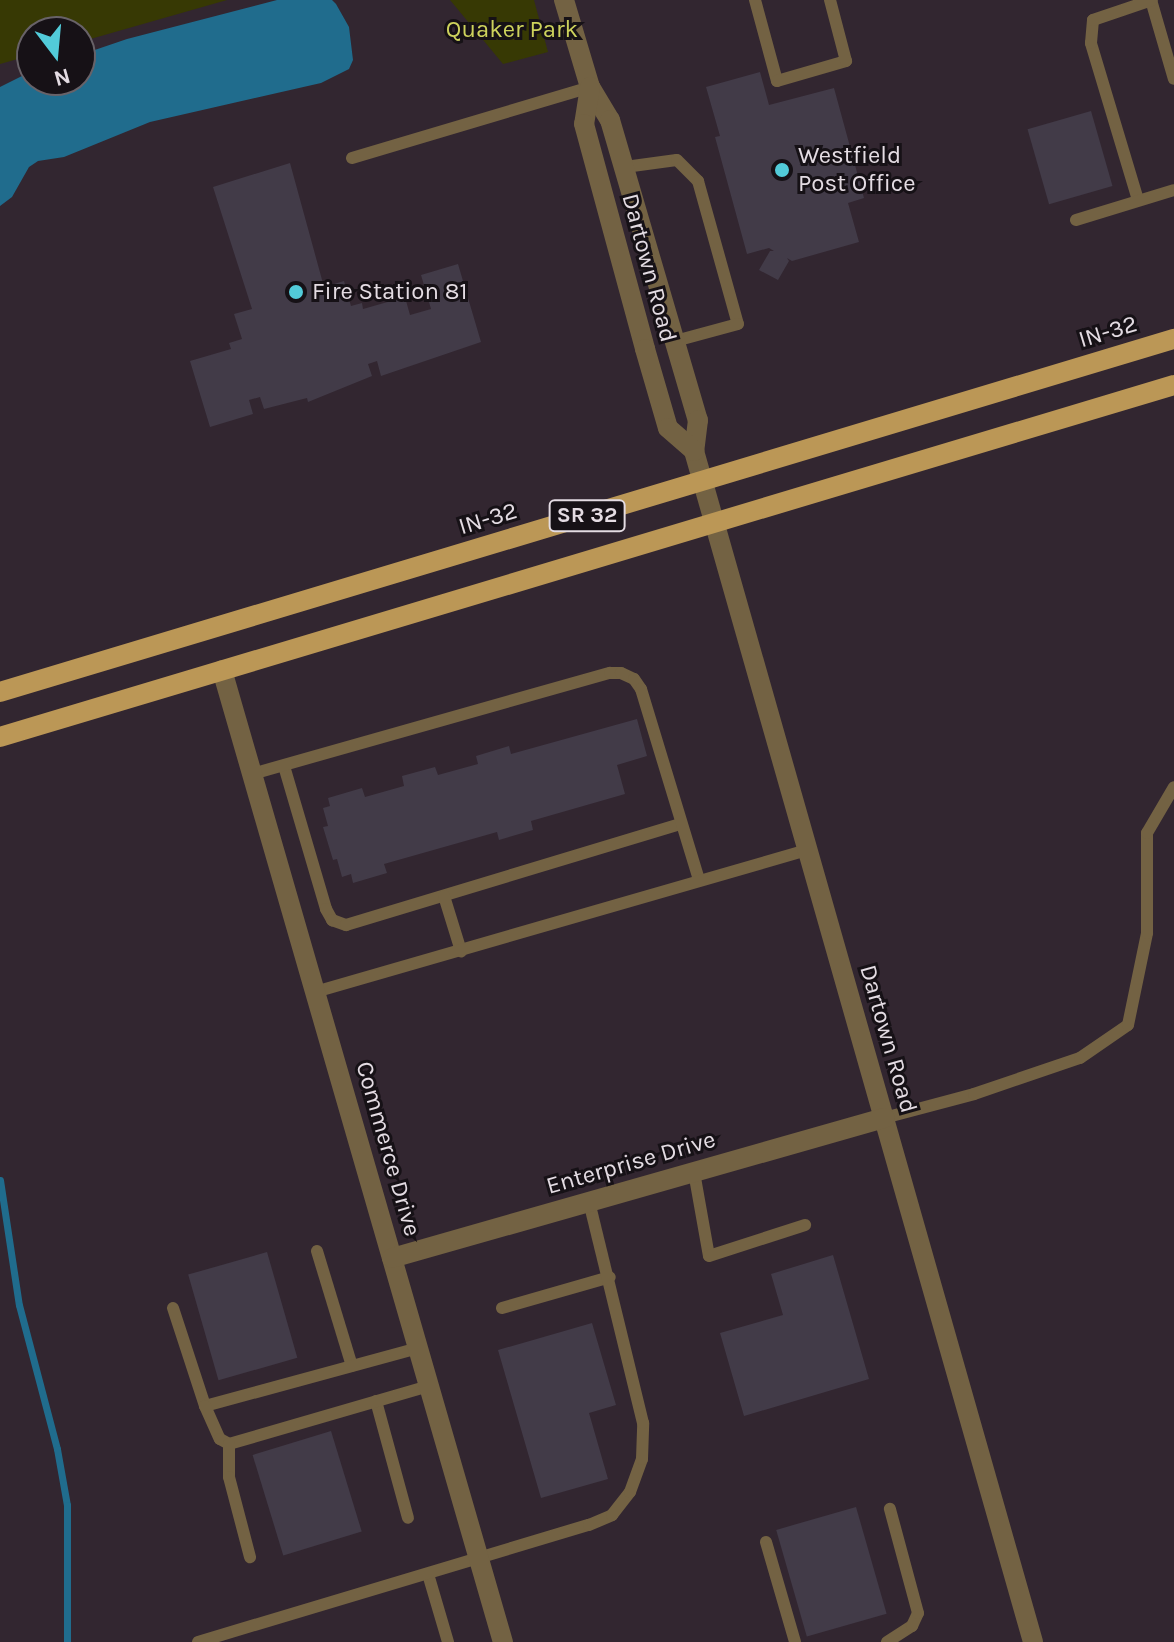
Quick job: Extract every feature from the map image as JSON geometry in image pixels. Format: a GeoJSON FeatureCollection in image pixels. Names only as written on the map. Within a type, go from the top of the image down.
{"type":"FeatureCollection","features":[{"type":"Feature","properties":{"kind":"main road","name":"IN-32"},"geometry":{"type":"LineString","coordinates":[[0,692],[1174,339]]}},
{"type":"Feature","properties":{"kind":"main road","name":"SR 32"},"geometry":{"type":"LineString","coordinates":[[0,737],[1174,385]]}},
{"type":"Feature","properties":{"kind":"street","name":"Dartown Road"},"geometry":{"type":"LineString","coordinates":[[569,1],[590,87],[610,120],[698,420],[694,451],[702,481],[1033,1642]]}},
{"type":"Feature","properties":{"kind":"street","name":"Dartown Road"},"geometry":{"type":"LineString","coordinates":[[590,87],[584,124],[645,349],[668,428],[694,451]]}},
{"type":"Feature","properties":{"kind":"street","name":"Commerce Drive"},"geometry":{"type":"LineString","coordinates":[[222,670],[503,1642]]}},
{"type":"Feature","properties":{"kind":"street","name":"Enterprise Drive"},"geometry":{"type":"LineString","coordinates":[[392,1258],[884,1118]]}},
{"type":"Feature","properties":{"kind":"lane"},"geometry":{"type":"LineString","coordinates":[[755,0],[777,81],[846,61],[830,0]]}},
{"type":"Feature","properties":{"kind":"lane"},"geometry":{"type":"LineString","coordinates":[[1138,200],[1091,43],[1093,20],[1152,0],[1174,79]]}},
{"type":"Feature","properties":{"kind":"lane"},"geometry":{"type":"LineString","coordinates":[[352,158],[590,87]]}},
{"type":"Feature","properties":{"kind":"lane"},"geometry":{"type":"LineString","coordinates":[[625,167],[677,160],[694,172],[738,324],[675,341]]}},
{"type":"Feature","properties":{"kind":"lane"},"geometry":{"type":"LineString","coordinates":[[1076,220],[1174,190]]}},
{"type":"Feature","properties":{"kind":"lane"},"geometry":{"type":"LineString","coordinates":[[252,774],[610,673],[621,673],[634,679],[641,689],[699,880]]}},
{"type":"Feature","properties":{"kind":"lane"},"geometry":{"type":"LineString","coordinates":[[284,766],[332,920],[346,925],[681,824]]}},
{"type":"Feature","properties":{"kind":"lane"},"geometry":{"type":"LineString","coordinates":[[884,1118],[974,1094],[1080,1058],[1128,1025],[1147,933],[1147,833],[1174,787]]}},
{"type":"Feature","properties":{"kind":"lane"},"geometry":{"type":"LineString","coordinates":[[315,992],[807,850]]}},
{"type":"Feature","properties":{"kind":"lane"},"geometry":{"type":"LineString","coordinates":[[444,896],[461,951]]}},
{"type":"Feature","properties":{"kind":"lane"},"geometry":{"type":"LineString","coordinates":[[694,1172],[709,1256],[805,1225]]}},
{"type":"Feature","properties":{"kind":"lane"},"geometry":{"type":"LineString","coordinates":[[198,1642],[589,1525],[612,1515],[630,1492],[642,1459],[643,1423],[610,1277],[589,1202]]}},
{"type":"Feature","properties":{"kind":"lane"},"geometry":{"type":"LineString","coordinates":[[317,1251],[352,1366]]}},
{"type":"Feature","properties":{"kind":"lane"},"geometry":{"type":"LineString","coordinates":[[502,1308],[610,1277]]}},
{"type":"Feature","properties":{"kind":"lane"},"geometry":{"type":"LineString","coordinates":[[173,1308],[205,1406],[220,1439],[229,1444],[429,1386]]}},
{"type":"Feature","properties":{"kind":"lane"},"geometry":{"type":"LineString","coordinates":[[205,1406],[418,1348]]}},
{"type":"Feature","properties":{"kind":"lane"},"geometry":{"type":"LineString","coordinates":[[376,1401],[408,1518]]}},
{"type":"Feature","properties":{"kind":"lane"},"geometry":{"type":"LineString","coordinates":[[229,1444],[229,1477],[250,1557]]}},
{"type":"Feature","properties":{"kind":"lane"},"geometry":{"type":"LineString","coordinates":[[887,1642],[912,1626],[918,1613],[890,1509]]}},
{"type":"Feature","properties":{"kind":"lane"},"geometry":{"type":"LineString","coordinates":[[766,1542],[795,1642]]}},
{"type":"Feature","properties":{"kind":"lane"},"geometry":{"type":"LineString","coordinates":[[428,1574],[448,1642]]}},
{"type":"Feature","properties":{"kind":"green space"},"geometry":{"type":"Polygon","coordinates":[[[0,0],[227,0],[96,37],[96,16],[16,16],[16,60],[0,64],[0,0]]]}},
{"type":"Feature","properties":{"kind":"green space","name":"Quaker Park"},"geometry":{"type":"Polygon","coordinates":[[[450,0],[534,0],[548,52],[503,64],[450,0]]]}},
{"type":"Feature","properties":{"kind":"water"},"geometry":{"type":"Polygon","coordinates":[[[277,0],[332,0],[349,27],[353,60],[349,69],[321,83],[150,122],[64,157],[38,161],[29,167],[12,197],[0,206],[0,87],[16,79],[16,96],[96,96],[96,50],[277,0]]]}},
{"type":"Feature","properties":{"kind":"building","name":"Westfield Post Office"},"geometry":{"type":"Polygon","coordinates":[[[760,72],[769,105],[834,88],[864,198],[848,203],[859,242],[792,261],[787,258],[789,261],[778,280],[759,270],[770,251],[774,251],[769,248],[747,254],[715,137],[720,136],[706,87],[760,72]]]}},
{"type":"Feature","properties":{"kind":"building"},"geometry":{"type":"Polygon","coordinates":[[[1091,111],[1112,186],[1049,204],[1028,129],[1091,111]]]}},
{"type":"Feature","properties":{"kind":"building","name":"Fire Station 81"},"geometry":{"type":"Polygon","coordinates":[[[290,163],[324,287],[344,281],[351,306],[362,303],[363,309],[405,297],[410,315],[431,309],[421,275],[458,264],[481,342],[381,376],[377,361],[368,364],[372,376],[308,402],[307,398],[264,409],[260,397],[249,400],[253,414],[210,427],[190,361],[231,349],[229,343],[242,339],[234,314],[252,309],[213,187],[290,163]]]}},
{"type":"Feature","properties":{"kind":"building"},"geometry":{"type":"Polygon","coordinates":[[[637,719],[647,756],[617,765],[625,794],[531,821],[533,830],[499,840],[497,832],[384,864],[387,873],[353,883],[351,874],[342,877],[337,859],[333,860],[323,827],[328,826],[323,808],[330,806],[328,798],[362,788],[365,797],[404,786],[402,776],[435,767],[438,775],[478,764],[476,756],[509,746],[511,754],[637,719]]]}},
{"type":"Feature","properties":{"kind":"building"},"geometry":{"type":"Polygon","coordinates":[[[267,1252],[297,1358],[218,1380],[188,1275],[267,1252]]]}},
{"type":"Feature","properties":{"kind":"building"},"geometry":{"type":"Polygon","coordinates":[[[833,1255],[869,1379],[744,1416],[720,1333],[783,1315],[771,1274],[833,1255]]]}},
{"type":"Feature","properties":{"kind":"building"},"geometry":{"type":"Polygon","coordinates":[[[592,1323],[616,1405],[589,1413],[608,1479],[541,1498],[498,1350],[592,1323]]]}},
{"type":"Feature","properties":{"kind":"building"},"geometry":{"type":"Polygon","coordinates":[[[331,1431],[362,1531],[283,1555],[253,1455],[331,1431]]]}},
{"type":"Feature","properties":{"kind":"building"},"geometry":{"type":"Polygon","coordinates":[[[856,1507],[887,1614],[807,1637],[776,1530],[856,1507]]]}},
{"type":"Feature","properties":{"kind":"waterway"},"geometry":{"type":"LineString","coordinates":[[0,1180],[19,1305],[57,1449],[67,1505],[67,1642]]}},
{"type":"Feature","properties":{"kind":"place","name":"Westfield Post Office"},"geometry":{"type":"Point","coordinates":[782,170]}},
{"type":"Feature","properties":{"kind":"place","name":"Fire Station 81"},"geometry":{"type":"Point","coordinates":[296,292]}}]}
